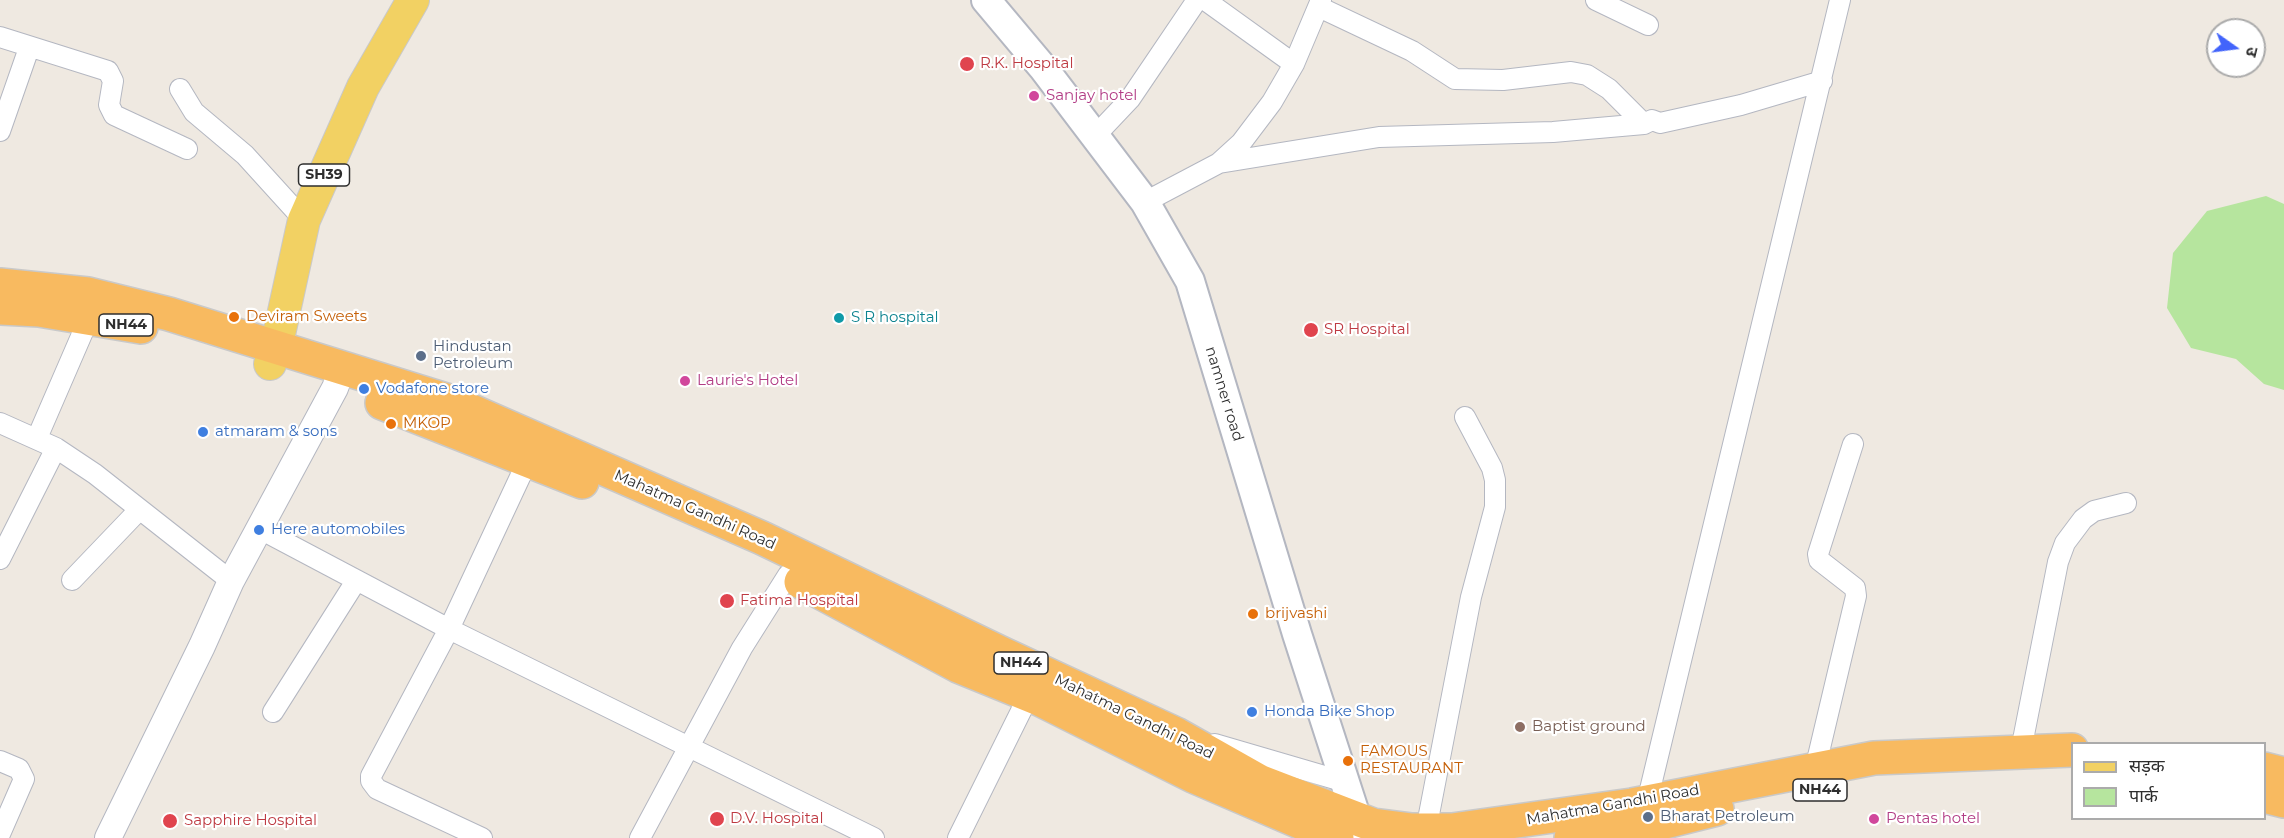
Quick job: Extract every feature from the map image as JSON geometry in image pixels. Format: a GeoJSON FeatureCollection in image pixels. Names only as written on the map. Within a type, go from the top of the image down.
{"type":"FeatureCollection","features":[{"type":"Feature","properties":{"kind":"highway","name":"Mahatma Gandhi Road"},"geometry":{"type":"LineString","coordinates":[[0,285],[88,294],[169,314],[273,356],[339,378],[449,401],[762,538],[1000,654],[1169,731],[1353,832]]}},
{"type":"Feature","properties":{"kind":"highway","name":"Mahatma Gandhi Road"},"geometry":{"type":"LineString","coordinates":[[0,308],[39,310],[88,318],[273,356]]}},
{"type":"Feature","properties":{"kind":"highway","name":"Mahatma Gandhi Road"},"geometry":{"type":"LineString","coordinates":[[339,378],[407,411],[695,527],[958,666],[1029,695],[1193,776],[1353,832],[1373,825],[1452,830],[1647,802],[1874,759],[2021,750],[2071,750]]}},
{"type":"Feature","properties":{"kind":"highway","name":"Mahatma Gandhi Road"},"geometry":{"type":"LineString","coordinates":[[1570,838],[1641,828],[1717,808],[1864,781],[2018,767],[2071,770]]}},
{"type":"Feature","properties":{"kind":"highway"},"geometry":{"type":"LineString","coordinates":[[2266,769],[2284,774]]}},
{"type":"Feature","properties":{"kind":"highway"},"geometry":{"type":"LineString","coordinates":[[2266,796],[2284,801]]}},
{"type":"Feature","properties":{"kind":"main road","name":"SH39"},"geometry":{"type":"LineString","coordinates":[[273,356],[304,220],[363,87],[413,0]]}},
{"type":"Feature","properties":{"kind":"main road","name":"namner road"},"geometry":{"type":"LineString","coordinates":[[990,2],[1145,202],[1190,281],[1297,634],[1345,782],[1353,832]]}},
{"type":"Feature","properties":{"kind":"street"},"geometry":{"type":"LineString","coordinates":[[1095,136],[1130,99],[1197,0]]}},
{"type":"Feature","properties":{"kind":"street"},"geometry":{"type":"LineString","coordinates":[[1205,0],[1293,64]]}},
{"type":"Feature","properties":{"kind":"street"},"geometry":{"type":"LineString","coordinates":[[1596,0],[1648,25]]}},
{"type":"Feature","properties":{"kind":"street"},"geometry":{"type":"LineString","coordinates":[[1647,802],[1840,0]]}},
{"type":"Feature","properties":{"kind":"street"},"geometry":{"type":"LineString","coordinates":[[1145,202],[1219,163],[1241,143],[1272,102],[1293,64],[1320,3],[1412,51],[1455,79],[1503,80],[1571,72],[1587,75],[1609,89],[1644,124]]}},
{"type":"Feature","properties":{"kind":"street"},"geometry":{"type":"LineString","coordinates":[[0,37],[108,71],[113,81],[109,105],[114,114],[187,149]]}},
{"type":"Feature","properties":{"kind":"street"},"geometry":{"type":"LineString","coordinates":[[0,131],[29,48]]}},
{"type":"Feature","properties":{"kind":"street"},"geometry":{"type":"LineString","coordinates":[[1219,163],[1379,137],[1553,132],[1644,124],[1742,105],[1822,81]]}},
{"type":"Feature","properties":{"kind":"street"},"geometry":{"type":"LineString","coordinates":[[180,90],[194,112],[245,154],[304,220]]}},
{"type":"Feature","properties":{"kind":"street"},"geometry":{"type":"LineString","coordinates":[[37,438],[88,318]]}},
{"type":"Feature","properties":{"kind":"street"},"geometry":{"type":"LineString","coordinates":[[108,838],[202,646],[231,581],[339,378]]}},
{"type":"Feature","properties":{"kind":"street"},"geometry":{"type":"LineString","coordinates":[[1425,830],[1471,597],[1495,507],[1495,480],[1492,468],[1465,417]]}},
{"type":"Feature","properties":{"kind":"street"},"geometry":{"type":"LineString","coordinates":[[0,423],[56,448],[231,581]]}},
{"type":"Feature","properties":{"kind":"street"},"geometry":{"type":"LineString","coordinates":[[1815,769],[1856,596],[1855,588],[1819,560],[1818,554],[1853,444]]}},
{"type":"Feature","properties":{"kind":"street"},"geometry":{"type":"LineString","coordinates":[[0,559],[56,448]]}},
{"type":"Feature","properties":{"kind":"street"},"geometry":{"type":"LineString","coordinates":[[482,838],[377,789],[371,781],[449,629],[528,460]]}},
{"type":"Feature","properties":{"kind":"street"},"geometry":{"type":"LineString","coordinates":[[2021,750],[2058,562],[2065,543],[2084,519],[2094,511],[2126,502]]}},
{"type":"Feature","properties":{"kind":"street"},"geometry":{"type":"LineString","coordinates":[[72,580],[139,510]]}},
{"type":"Feature","properties":{"kind":"street"},"geometry":{"type":"LineString","coordinates":[[260,529],[449,629],[873,838]]}},
{"type":"Feature","properties":{"kind":"street"},"geometry":{"type":"LineString","coordinates":[[640,838],[742,648],[788,576]]}},
{"type":"Feature","properties":{"kind":"street"},"geometry":{"type":"LineString","coordinates":[[273,712],[356,581]]}},
{"type":"Feature","properties":{"kind":"street"},"geometry":{"type":"LineString","coordinates":[[958,838],[1029,695]]}},
{"type":"Feature","properties":{"kind":"street"},"geometry":{"type":"LineString","coordinates":[[1169,731],[1345,782]]}},
{"type":"Feature","properties":{"kind":"street"},"geometry":{"type":"LineString","coordinates":[[0,761],[19,769],[24,779],[0,834]]}},
{"type":"Feature","properties":{"kind":"green space"},"geometry":{"type":"Polygon","coordinates":[[[2266,196],[2284,204],[2284,390],[2264,384],[2236,359],[2191,348],[2167,308],[2173,253],[2207,211],[2266,196]]]}},
{"type":"Feature","properties":{"kind":"place","name":"R.K. Hospital"},"geometry":{"type":"Point","coordinates":[967,64]}},
{"type":"Feature","properties":{"kind":"place","name":"Sanjay hotel"},"geometry":{"type":"Point","coordinates":[1034,96]}},
{"type":"Feature","properties":{"kind":"place","name":"Deviram Sweets"},"geometry":{"type":"Point","coordinates":[234,317]}},
{"type":"Feature","properties":{"kind":"place","name":"S R hospital"},"geometry":{"type":"Point","coordinates":[839,318]}},
{"type":"Feature","properties":{"kind":"place","name":"SR Hospital"},"geometry":{"type":"Point","coordinates":[1311,330]}},
{"type":"Feature","properties":{"kind":"place","name":"Hindustan Petroleum"},"geometry":{"type":"Point","coordinates":[421,356]}},
{"type":"Feature","properties":{"kind":"place","name":"Laurie's Hotel"},"geometry":{"type":"Point","coordinates":[685,381]}},
{"type":"Feature","properties":{"kind":"place","name":"Vodafone store"},"geometry":{"type":"Point","coordinates":[364,389]}},
{"type":"Feature","properties":{"kind":"place","name":"MKOP"},"geometry":{"type":"Point","coordinates":[391,424]}},
{"type":"Feature","properties":{"kind":"place","name":"atmaram & sons"},"geometry":{"type":"Point","coordinates":[203,432]}},
{"type":"Feature","properties":{"kind":"place","name":"Here automobiles"},"geometry":{"type":"Point","coordinates":[259,530]}},
{"type":"Feature","properties":{"kind":"place","name":"Fatima Hospital"},"geometry":{"type":"Point","coordinates":[727,601]}},
{"type":"Feature","properties":{"kind":"place","name":"brijvashi"},"geometry":{"type":"Point","coordinates":[1253,614]}},
{"type":"Feature","properties":{"kind":"place","name":"Honda Bike Shop"},"geometry":{"type":"Point","coordinates":[1252,712]}},
{"type":"Feature","properties":{"kind":"place","name":"Baptist ground"},"geometry":{"type":"Point","coordinates":[1520,727]}},
{"type":"Feature","properties":{"kind":"place","name":"FAMOUS RESTAURANT"},"geometry":{"type":"Point","coordinates":[1348,761]}},
{"type":"Feature","properties":{"kind":"place","name":"Bharat Petroleum"},"geometry":{"type":"Point","coordinates":[1648,817]}},
{"type":"Feature","properties":{"kind":"place","name":"D.V. Hospital"},"geometry":{"type":"Point","coordinates":[717,819]}},
{"type":"Feature","properties":{"kind":"place","name":"Pentas hotel"},"geometry":{"type":"Point","coordinates":[1874,819]}},
{"type":"Feature","properties":{"kind":"place","name":"Sapphire Hospital"},"geometry":{"type":"Point","coordinates":[170,821]}}]}
